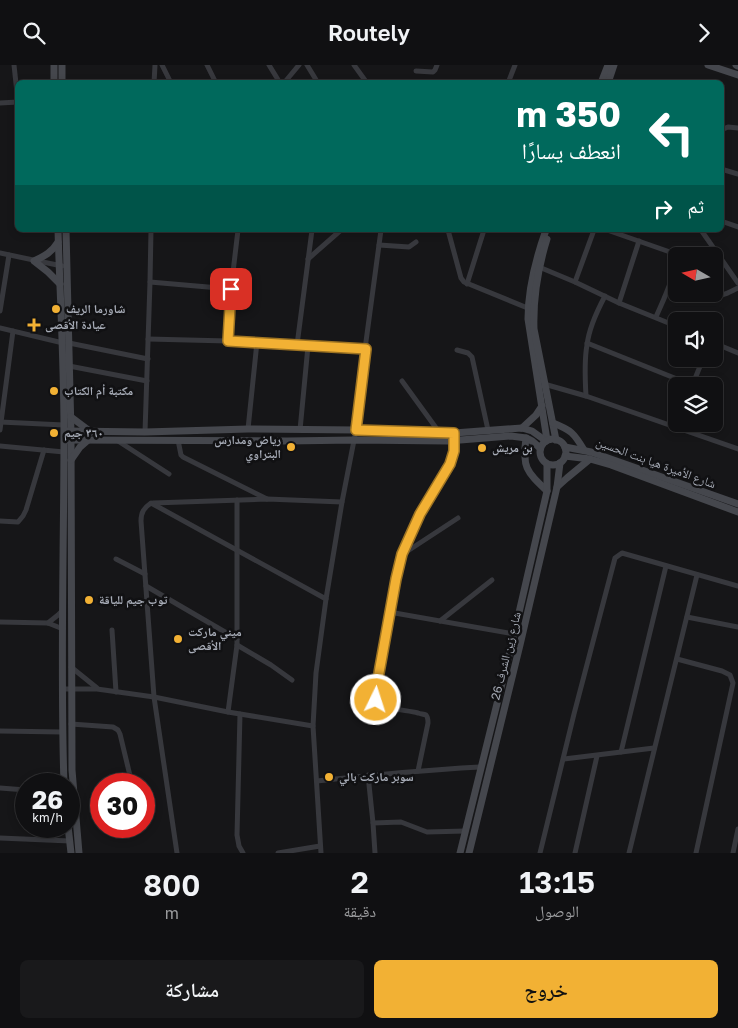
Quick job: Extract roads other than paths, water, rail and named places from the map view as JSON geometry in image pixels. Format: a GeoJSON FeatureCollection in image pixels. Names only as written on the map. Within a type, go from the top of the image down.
{"type":"FeatureCollection","features":[{"type":"Feature","properties":{"kind":"street"},"geometry":{"type":"LineString","coordinates":[[14,65],[16,80]]}},
{"type":"Feature","properties":{"kind":"street"},"geometry":{"type":"LineString","coordinates":[[54,65],[54,80]]}},
{"type":"Feature","properties":{"kind":"street"},"geometry":{"type":"LineString","coordinates":[[62,65],[62,80]]}},
{"type":"Feature","properties":{"kind":"street"},"geometry":{"type":"LineString","coordinates":[[154,80],[155,65]]}},
{"type":"Feature","properties":{"kind":"street"},"geometry":{"type":"LineString","coordinates":[[162,65],[170,80]]}},
{"type":"Feature","properties":{"kind":"street"},"geometry":{"type":"LineString","coordinates":[[207,65],[214,80]]}},
{"type":"Feature","properties":{"kind":"street"},"geometry":{"type":"LineString","coordinates":[[269,65],[278,80]]}},
{"type":"Feature","properties":{"kind":"street"},"geometry":{"type":"LineString","coordinates":[[286,80],[299,65]]}},
{"type":"Feature","properties":{"kind":"street"},"geometry":{"type":"LineString","coordinates":[[307,65],[316,80]]}},
{"type":"Feature","properties":{"kind":"street"},"geometry":{"type":"LineString","coordinates":[[354,65],[365,80]]}},
{"type":"Feature","properties":{"kind":"street"},"geometry":{"type":"LineString","coordinates":[[416,71],[433,72],[437,65]]}},
{"type":"Feature","properties":{"kind":"street"},"geometry":{"type":"LineString","coordinates":[[509,80],[515,65]]}},
{"type":"Feature","properties":{"kind":"street"},"geometry":{"type":"LineString","coordinates":[[602,80],[608,65]]}},
{"type":"Feature","properties":{"kind":"street"},"geometry":{"type":"LineString","coordinates":[[609,80],[614,65]]}},
{"type":"Feature","properties":{"kind":"street"},"geometry":{"type":"LineString","coordinates":[[708,65],[738,75]]}},
{"type":"Feature","properties":{"kind":"street"},"geometry":{"type":"LineString","coordinates":[[0,103],[15,102]]}},
{"type":"Feature","properties":{"kind":"street"},"geometry":{"type":"LineString","coordinates":[[724,129],[728,127],[738,128]]}},
{"type":"Feature","properties":{"kind":"street"},"geometry":{"type":"LineString","coordinates":[[724,170],[738,175]]}},
{"type":"Feature","properties":{"kind":"street"},"geometry":{"type":"LineString","coordinates":[[724,222],[738,227]]}},
{"type":"Feature","properties":{"kind":"street"},"geometry":{"type":"LineString","coordinates":[[58,232],[60,284],[69,366],[71,417],[67,429]]}},
{"type":"Feature","properties":{"kind":"street"},"geometry":{"type":"LineString","coordinates":[[66,232],[67,429],[71,461],[71,724],[72,770],[79,853]]}},
{"type":"Feature","properties":{"kind":"street"},"geometry":{"type":"LineString","coordinates":[[145,432],[150,232]]}},
{"type":"Feature","properties":{"kind":"street"},"geometry":{"type":"LineString","coordinates":[[228,341],[231,289],[238,232]]}},
{"type":"Feature","properties":{"kind":"street"},"geometry":{"type":"LineString","coordinates":[[297,345],[312,232]]}},
{"type":"Feature","properties":{"kind":"street"},"geometry":{"type":"LineString","coordinates":[[308,259],[339,232]]}},
{"type":"Feature","properties":{"kind":"street"},"geometry":{"type":"LineString","coordinates":[[321,853],[313,726],[316,673],[342,501],[356,430],[382,232]]}},
{"type":"Feature","properties":{"kind":"street"},"geometry":{"type":"LineString","coordinates":[[448,232],[460,278],[464,282],[531,309]]}},
{"type":"Feature","properties":{"kind":"street"},"geometry":{"type":"LineString","coordinates":[[467,284],[483,232]]}},
{"type":"Feature","properties":{"kind":"street"},"geometry":{"type":"LineString","coordinates":[[545,232],[537,256],[529,329],[547,441]]}},
{"type":"Feature","properties":{"kind":"street"},"geometry":{"type":"LineString","coordinates":[[549,232],[539,267],[531,309],[556,439]]}},
{"type":"Feature","properties":{"kind":"street"},"geometry":{"type":"LineString","coordinates":[[574,282],[593,232]]}},
{"type":"Feature","properties":{"kind":"street"},"geometry":{"type":"LineString","coordinates":[[613,232],[668,251]]}},
{"type":"Feature","properties":{"kind":"street"},"geometry":{"type":"LineString","coordinates":[[701,232],[738,283]]}},
{"type":"Feature","properties":{"kind":"street"},"geometry":{"type":"LineString","coordinates":[[34,261],[49,253],[59,241]]}},
{"type":"Feature","properties":{"kind":"street"},"geometry":{"type":"LineString","coordinates":[[619,303],[638,241]]}},
{"type":"Feature","properties":{"kind":"street"},"geometry":{"type":"LineString","coordinates":[[379,245],[409,247],[416,242]]}},
{"type":"Feature","properties":{"kind":"street"},"geometry":{"type":"LineString","coordinates":[[0,253],[67,267]]}},
{"type":"Feature","properties":{"kind":"street"},"geometry":{"type":"LineString","coordinates":[[0,311],[8,255]]}},
{"type":"Feature","properties":{"kind":"street"},"geometry":{"type":"LineString","coordinates":[[34,261],[60,284]]}},
{"type":"Feature","properties":{"kind":"street"},"geometry":{"type":"LineString","coordinates":[[539,267],[619,303],[668,322]]}},
{"type":"Feature","properties":{"kind":"street"},"geometry":{"type":"LineString","coordinates":[[150,282],[231,289]]}},
{"type":"Feature","properties":{"kind":"street"},"geometry":{"type":"LineString","coordinates":[[723,294],[738,288]]}},
{"type":"Feature","properties":{"kind":"street"},"geometry":{"type":"LineString","coordinates":[[656,317],[668,292]]}},
{"type":"Feature","properties":{"kind":"street"},"geometry":{"type":"LineString","coordinates":[[586,396],[587,343],[604,296]]}},
{"type":"Feature","properties":{"kind":"street"},"geometry":{"type":"LineString","coordinates":[[0,328],[148,359]]}},
{"type":"Feature","properties":{"kind":"street"},"geometry":{"type":"LineString","coordinates":[[0,430],[13,331]]}},
{"type":"Feature","properties":{"kind":"street"},"geometry":{"type":"LineString","coordinates":[[148,339],[258,342],[366,349]]}},
{"type":"Feature","properties":{"kind":"street"},"geometry":{"type":"LineString","coordinates":[[248,429],[258,342]]}},
{"type":"Feature","properties":{"kind":"street"},"geometry":{"type":"LineString","coordinates":[[587,343],[670,377]]}},
{"type":"Feature","properties":{"kind":"street"},"geometry":{"type":"LineString","coordinates":[[300,430],[308,346]]}},
{"type":"Feature","properties":{"kind":"street"},"geometry":{"type":"LineString","coordinates":[[723,347],[738,353]]}},
{"type":"Feature","properties":{"kind":"street"},"geometry":{"type":"LineString","coordinates":[[457,350],[468,353],[472,357],[488,430]]}},
{"type":"Feature","properties":{"kind":"street"},"geometry":{"type":"LineString","coordinates":[[69,366],[146,381]]}},
{"type":"Feature","properties":{"kind":"street"},"geometry":{"type":"LineString","coordinates":[[402,381],[439,432]]}},
{"type":"Feature","properties":{"kind":"street"},"geometry":{"type":"LineString","coordinates":[[544,384],[668,422]]}},
{"type":"Feature","properties":{"kind":"street"},"geometry":{"type":"LineString","coordinates":[[522,428],[536,415],[542,406]]}},
{"type":"Feature","properties":{"kind":"street"},"geometry":{"type":"LineString","coordinates":[[71,417],[91,432]]}},
{"type":"Feature","properties":{"kind":"street"},"geometry":{"type":"LineString","coordinates":[[1,422],[91,432],[248,429],[454,433],[522,428],[532,431],[547,441]]}},
{"type":"Feature","properties":{"kind":"street"},"geometry":{"type":"LineString","coordinates":[[553,423],[570,430],[584,450]]}},
{"type":"Feature","properties":{"kind":"street"},"geometry":{"type":"LineString","coordinates":[[694,432],[738,449]]}},
{"type":"Feature","properties":{"kind":"street"},"geometry":{"type":"LineString","coordinates":[[418,771],[427,729],[428,720],[426,715],[380,705],[375,695],[389,612],[402,554],[420,514],[450,464],[454,451],[454,433]]}},
{"type":"Feature","properties":{"kind":"street"},"geometry":{"type":"LineString","coordinates":[[68,440],[454,441],[511,436],[526,438],[532,441],[540,448],[542,459],[547,464],[556,465],[566,456],[565,447],[556,439],[547,441],[540,448]]}},
{"type":"Feature","properties":{"kind":"street"},"geometry":{"type":"LineString","coordinates":[[526,438],[525,464],[530,473],[547,491]]}},
{"type":"Feature","properties":{"kind":"street"},"geometry":{"type":"LineString","coordinates":[[64,773],[62,689],[64,452],[68,440]]}},
{"type":"Feature","properties":{"kind":"street"},"geometry":{"type":"LineString","coordinates":[[71,461],[80,447],[89,440]]}},
{"type":"Feature","properties":{"kind":"street"},"geometry":{"type":"LineString","coordinates":[[178,440],[183,457],[267,499]]}},
{"type":"Feature","properties":{"kind":"street"},"geometry":{"type":"LineString","coordinates":[[118,441],[169,474]]}},
{"type":"Feature","properties":{"kind":"street"},"geometry":{"type":"LineString","coordinates":[[0,446],[64,452]]}},
{"type":"Feature","properties":{"kind":"street","name":"شارع الأميرة هيا بنت الحسين"},"geometry":{"type":"LineString","coordinates":[[565,447],[584,450],[614,459],[738,505]]}},
{"type":"Feature","properties":{"kind":"street"},"geometry":{"type":"LineString","coordinates":[[0,521],[18,522],[23,517],[44,450]]}},
{"type":"Feature","properties":{"kind":"street","name":"شارع الأميرة هيا بنت الحسين"},"geometry":{"type":"LineString","coordinates":[[566,456],[590,459],[628,471],[738,512]]}},
{"type":"Feature","properties":{"kind":"street"},"geometry":{"type":"LineString","coordinates":[[557,487],[590,459]]}},
{"type":"Feature","properties":{"kind":"street","name":"شارع زين الشرف 26"},"geometry":{"type":"LineString","coordinates":[[460,853],[480,767],[516,644],[557,487],[560,463]]}},
{"type":"Feature","properties":{"kind":"street","name":"شارع زين الشرف 26"},"geometry":{"type":"LineString","coordinates":[[469,853],[516,644],[514,634],[547,491],[547,464]]}},
{"type":"Feature","properties":{"kind":"street"},"geometry":{"type":"LineString","coordinates":[[177,853],[154,697],[141,515],[144,508],[151,503],[267,499],[342,501]]}},
{"type":"Feature","properties":{"kind":"street"},"geometry":{"type":"LineString","coordinates":[[228,712],[237,642],[237,500]]}},
{"type":"Feature","properties":{"kind":"street"},"geometry":{"type":"LineString","coordinates":[[151,503],[326,599]]}},
{"type":"Feature","properties":{"kind":"street"},"geometry":{"type":"LineString","coordinates":[[402,554],[458,518]]}},
{"type":"Feature","properties":{"kind":"street"},"geometry":{"type":"LineString","coordinates":[[540,853],[615,558],[622,553],[738,586]]}},
{"type":"Feature","properties":{"kind":"street"},"geometry":{"type":"LineString","coordinates":[[116,559],[145,573]]}},
{"type":"Feature","properties":{"kind":"street"},"geometry":{"type":"LineString","coordinates":[[621,752],[666,566]]}},
{"type":"Feature","properties":{"kind":"street"},"geometry":{"type":"LineString","coordinates":[[630,853],[696,575]]}},
{"type":"Feature","properties":{"kind":"street"},"geometry":{"type":"LineString","coordinates":[[440,621],[492,580]]}},
{"type":"Feature","properties":{"kind":"street"},"geometry":{"type":"LineString","coordinates":[[146,586],[237,642],[292,680]]}},
{"type":"Feature","properties":{"kind":"street"},"geometry":{"type":"LineString","coordinates":[[48,623],[63,610]]}},
{"type":"Feature","properties":{"kind":"street"},"geometry":{"type":"LineString","coordinates":[[389,612],[514,634]]}},
{"type":"Feature","properties":{"kind":"street"},"geometry":{"type":"LineString","coordinates":[[687,617],[738,627]]}},
{"type":"Feature","properties":{"kind":"street"},"geometry":{"type":"LineString","coordinates":[[0,622],[48,623],[63,629]]}},
{"type":"Feature","properties":{"kind":"street"},"geometry":{"type":"LineString","coordinates":[[112,630],[116,692]]}},
{"type":"Feature","properties":{"kind":"street"},"geometry":{"type":"LineString","coordinates":[[677,659],[722,671],[730,675],[733,683],[696,853]]}},
{"type":"Feature","properties":{"kind":"street"},"geometry":{"type":"LineString","coordinates":[[71,667],[97,689]]}},
{"type":"Feature","properties":{"kind":"street"},"geometry":{"type":"LineString","coordinates":[[62,689],[97,689],[154,697],[313,726]]}},
{"type":"Feature","properties":{"kind":"street"},"geometry":{"type":"LineString","coordinates":[[240,714],[237,835],[239,847],[243,853]]}},
{"type":"Feature","properties":{"kind":"street"},"geometry":{"type":"LineString","coordinates":[[71,724],[113,727],[118,730],[129,773]]}},
{"type":"Feature","properties":{"kind":"street"},"geometry":{"type":"LineString","coordinates":[[0,731],[62,732]]}},
{"type":"Feature","properties":{"kind":"street"},"geometry":{"type":"LineString","coordinates":[[564,759],[654,748]]}},
{"type":"Feature","properties":{"kind":"street"},"geometry":{"type":"LineString","coordinates":[[575,853],[597,756]]}},
{"type":"Feature","properties":{"kind":"street"},"geometry":{"type":"LineString","coordinates":[[317,781],[368,775],[480,767]]}},
{"type":"Feature","properties":{"kind":"street"},"geometry":{"type":"LineString","coordinates":[[368,775],[375,853]]}},
{"type":"Feature","properties":{"kind":"street"},"geometry":{"type":"LineString","coordinates":[[0,788],[15,789]]}},
{"type":"Feature","properties":{"kind":"street"},"geometry":{"type":"LineString","coordinates":[[373,823],[401,822],[427,832],[465,831]]}},
{"type":"Feature","properties":{"kind":"street"},"geometry":{"type":"LineString","coordinates":[[733,853],[738,829]]}},
{"type":"Feature","properties":{"kind":"street"},"geometry":{"type":"LineString","coordinates":[[0,838],[70,841]]}},
{"type":"Feature","properties":{"kind":"street"},"geometry":{"type":"LineString","coordinates":[[70,838],[71,853]]}},
{"type":"Feature","properties":{"kind":"street"},"geometry":{"type":"LineString","coordinates":[[278,853],[320,846]]}},
{"type":"Feature","properties":{"kind":"place","name":"شاورما الريف"},"geometry":{"type":"Point","coordinates":[56,309]}},
{"type":"Feature","properties":{"kind":"place","name":"عيادة الأقصى"},"geometry":{"type":"Point","coordinates":[34,325]}},
{"type":"Feature","properties":{"kind":"place","name":"مكتبة أم الكتاب"},"geometry":{"type":"Point","coordinates":[54,391]}},
{"type":"Feature","properties":{"kind":"place","name":"٣٦٠ جيم"},"geometry":{"type":"Point","coordinates":[54,433]}},
{"type":"Feature","properties":{"kind":"place","name":"رياض ومدارس البتراوي"},"geometry":{"type":"Point","coordinates":[291,447]}},
{"type":"Feature","properties":{"kind":"place","name":"بن مريش"},"geometry":{"type":"Point","coordinates":[482,448]}},
{"type":"Feature","properties":{"kind":"place","name":"توب جيم للياقة"},"geometry":{"type":"Point","coordinates":[89,600]}},
{"type":"Feature","properties":{"kind":"place","name":"ميني ماركت الأقصى"},"geometry":{"type":"Point","coordinates":[178,639]}},
{"type":"Feature","properties":{"kind":"place","name":"سوبر ماركت بالي"},"geometry":{"type":"Point","coordinates":[329,777]}}]}
